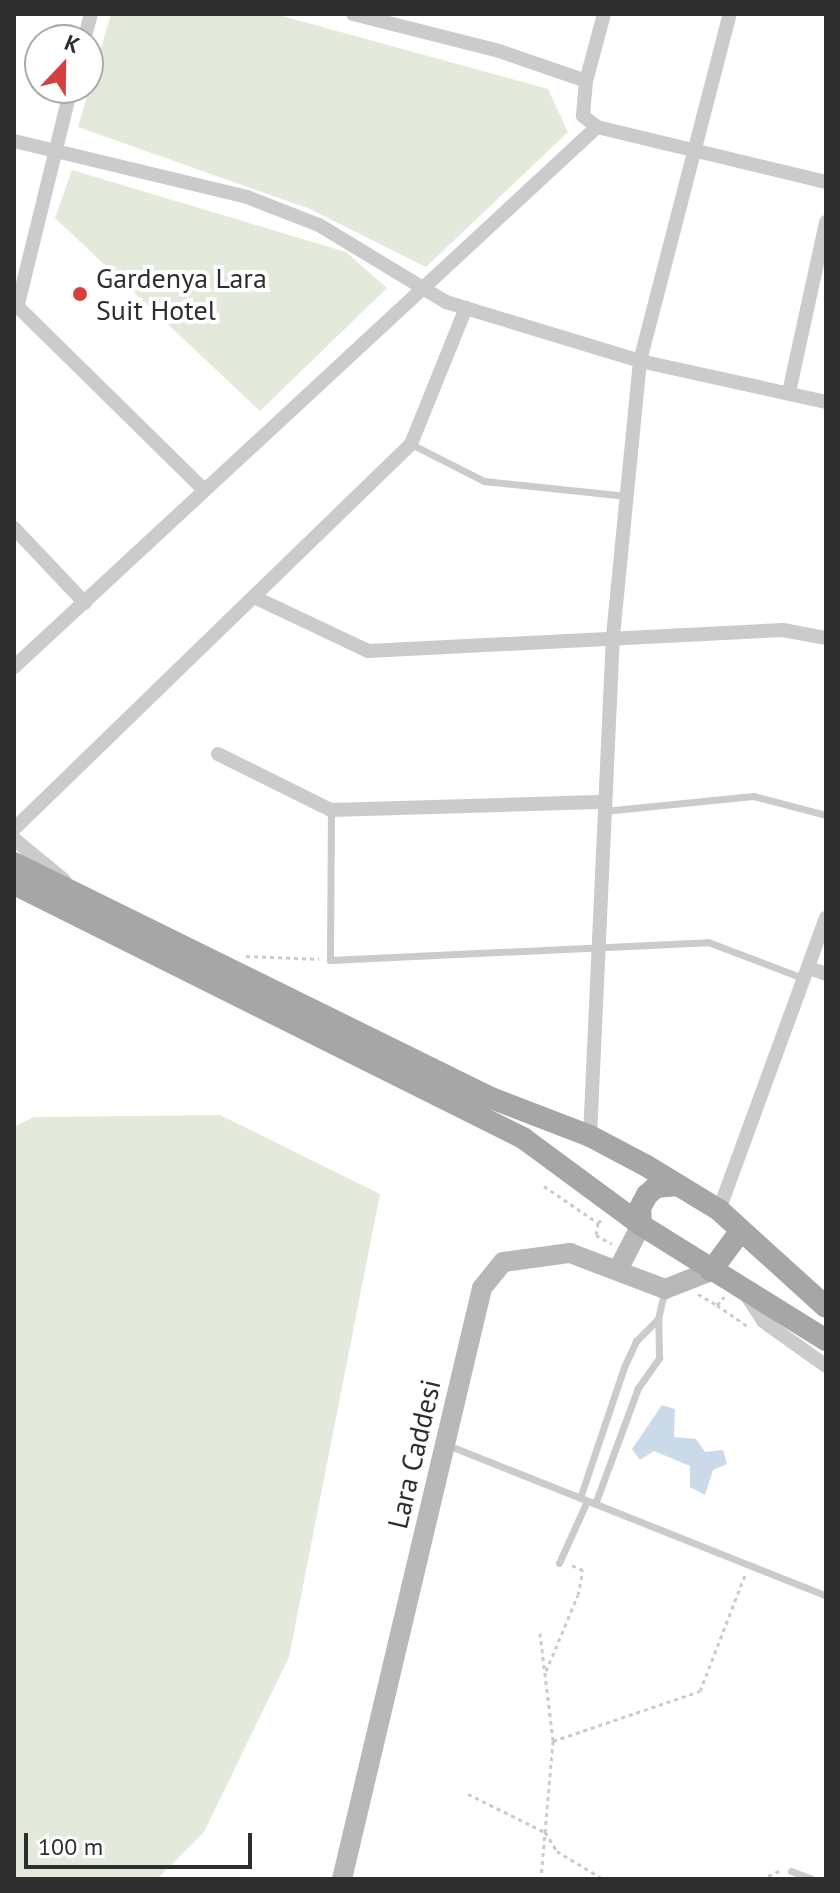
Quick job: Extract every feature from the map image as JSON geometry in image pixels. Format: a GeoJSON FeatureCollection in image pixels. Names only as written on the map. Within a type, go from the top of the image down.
{"type":"FeatureCollection","features":[{"type":"Feature","properties":{"kind":"main road"},"geometry":{"type":"LineString","coordinates":[[14,863],[491,1098],[590,1136],[719,1210],[739,1233],[826,1307]]}},
{"type":"Feature","properties":{"kind":"main road"},"geometry":{"type":"LineString","coordinates":[[14,884],[523,1138],[641,1225],[826,1340]]}},
{"type":"Feature","properties":{"kind":"main road"},"geometry":{"type":"LineString","coordinates":[[641,1225],[640,1208],[647,1195],[656,1187],[678,1185]]}},
{"type":"Feature","properties":{"kind":"main road"},"geometry":{"type":"LineString","coordinates":[[711,1271],[739,1233]]}},
{"type":"Feature","properties":{"kind":"street"},"geometry":{"type":"LineString","coordinates":[[353,14],[404,20],[586,81]]}},
{"type":"Feature","properties":{"kind":"street"},"geometry":{"type":"LineString","coordinates":[[604,14],[586,81],[583,116],[597,127],[697,154],[826,182]]}},
{"type":"Feature","properties":{"kind":"street"},"geometry":{"type":"LineString","coordinates":[[590,1136],[613,636],[640,361],[697,154],[730,14]]}},
{"type":"Feature","properties":{"kind":"street"},"geometry":{"type":"LineString","coordinates":[[67,104],[16,304],[204,490]]}},
{"type":"Feature","properties":{"kind":"street"},"geometry":{"type":"LineString","coordinates":[[14,667],[597,127]]}},
{"type":"Feature","properties":{"kind":"street"},"geometry":{"type":"LineString","coordinates":[[14,141],[55,148],[247,197],[319,225],[422,290],[466,308],[640,361],[826,402]]}},
{"type":"Feature","properties":{"kind":"street"},"geometry":{"type":"LineString","coordinates":[[789,392],[826,222]]}},
{"type":"Feature","properties":{"kind":"street"},"geometry":{"type":"LineString","coordinates":[[14,829],[411,444],[466,308]]}},
{"type":"Feature","properties":{"kind":"street"},"geometry":{"type":"LineString","coordinates":[[14,528],[85,603]]}},
{"type":"Feature","properties":{"kind":"street"},"geometry":{"type":"LineString","coordinates":[[254,597],[368,651],[613,636],[783,630],[826,638]]}},
{"type":"Feature","properties":{"kind":"street"},"geometry":{"type":"LineString","coordinates":[[218,754],[331,810],[605,806]]}},
{"type":"Feature","properties":{"kind":"street"},"geometry":{"type":"LineString","coordinates":[[14,839],[85,899]]}},
{"type":"Feature","properties":{"kind":"street"},"geometry":{"type":"LineString","coordinates":[[719,1210],[826,918]]}},
{"type":"Feature","properties":{"kind":"street"},"geometry":{"type":"LineString","coordinates":[[807,973],[826,974]]}},
{"type":"Feature","properties":{"kind":"street"},"geometry":{"type":"LineString","coordinates":[[619,1268],[641,1225]]}},
{"type":"Feature","properties":{"kind":"street","name":"Lara Caddesi"},"geometry":{"type":"LineString","coordinates":[[342,1879],[482,1288],[503,1262],[570,1253],[619,1268],[665,1289]]}},
{"type":"Feature","properties":{"kind":"street"},"geometry":{"type":"LineString","coordinates":[[665,1289],[711,1271]]}},
{"type":"Feature","properties":{"kind":"street"},"geometry":{"type":"LineString","coordinates":[[742,1289],[763,1321],[826,1366]]}},
{"type":"Feature","properties":{"kind":"lane"},"geometry":{"type":"LineString","coordinates":[[411,444],[484,481],[627,496]]}},
{"type":"Feature","properties":{"kind":"lane"},"geometry":{"type":"LineString","coordinates":[[605,806],[753,796],[826,815]]}},
{"type":"Feature","properties":{"kind":"lane"},"geometry":{"type":"LineString","coordinates":[[331,810],[330,960],[597,944],[708,942],[807,973]]}},
{"type":"Feature","properties":{"kind":"lane"},"geometry":{"type":"LineString","coordinates":[[559,1562],[638,1388],[659,1358],[658,1319],[665,1289]]}},
{"type":"Feature","properties":{"kind":"lane"},"geometry":{"type":"LineString","coordinates":[[587,1501],[630,1354],[658,1319]]}},
{"type":"Feature","properties":{"kind":"lane"},"geometry":{"type":"LineString","coordinates":[[445,1444],[826,1596]]}},
{"type":"Feature","properties":{"kind":"lane"},"geometry":{"type":"LineString","coordinates":[[791,1871],[812,1879]]}},
{"type":"Feature","properties":{"kind":"path"},"geometry":{"type":"LineString","coordinates":[[241,955],[330,960]]}},
{"type":"Feature","properties":{"kind":"path"},"geometry":{"type":"LineString","coordinates":[[596,1235],[598,1223]]}},
{"type":"Feature","properties":{"kind":"path"},"geometry":{"type":"LineString","coordinates":[[545,1674],[578,1595],[583,1570],[559,1562]]}},
{"type":"Feature","properties":{"kind":"path"},"geometry":{"type":"LineString","coordinates":[[553,1741],[700,1691],[748,1565]]}},
{"type":"Feature","properties":{"kind":"path"},"geometry":{"type":"LineString","coordinates":[[540,1633],[553,1741],[541,1879]]}},
{"type":"Feature","properties":{"kind":"path"},"geometry":{"type":"LineString","coordinates":[[468,1794],[545,1832],[557,1851],[603,1879]]}},
{"type":"Feature","properties":{"kind":"path"},"geometry":{"type":"LineString","coordinates":[[761,1879],[785,1868],[791,1871]]}},
{"type":"Feature","properties":{"kind":"shaded area"},"geometry":{"type":"Polygon","coordinates":[[[111,14],[275,14],[548,89],[568,132],[426,267],[310,209],[78,127],[85,104],[104,104],[104,38],[111,14]]]}},
{"type":"Feature","properties":{"kind":"shaded area"},"geometry":{"type":"Polygon","coordinates":[[[72,170],[346,252],[387,288],[260,411],[55,218],[72,170]]]}},
{"type":"Feature","properties":{"kind":"shaded area"},"geometry":{"type":"Polygon","coordinates":[[[220,1115],[380,1194],[289,1657],[204,1832],[157,1879],[14,1879],[14,1127],[34,1117],[220,1115]]]}},
{"type":"Feature","properties":{"kind":"water"},"geometry":{"type":"Polygon","coordinates":[[[662,1405],[675,1409],[674,1437],[696,1439],[705,1452],[723,1450],[727,1464],[713,1470],[705,1495],[690,1487],[690,1466],[654,1451],[640,1460],[632,1449],[662,1405]]]}},
{"type":"Feature","properties":{"kind":"place","name":"Gardenya Lara Suit Hotel"},"geometry":{"type":"Point","coordinates":[80,294]}}]}
